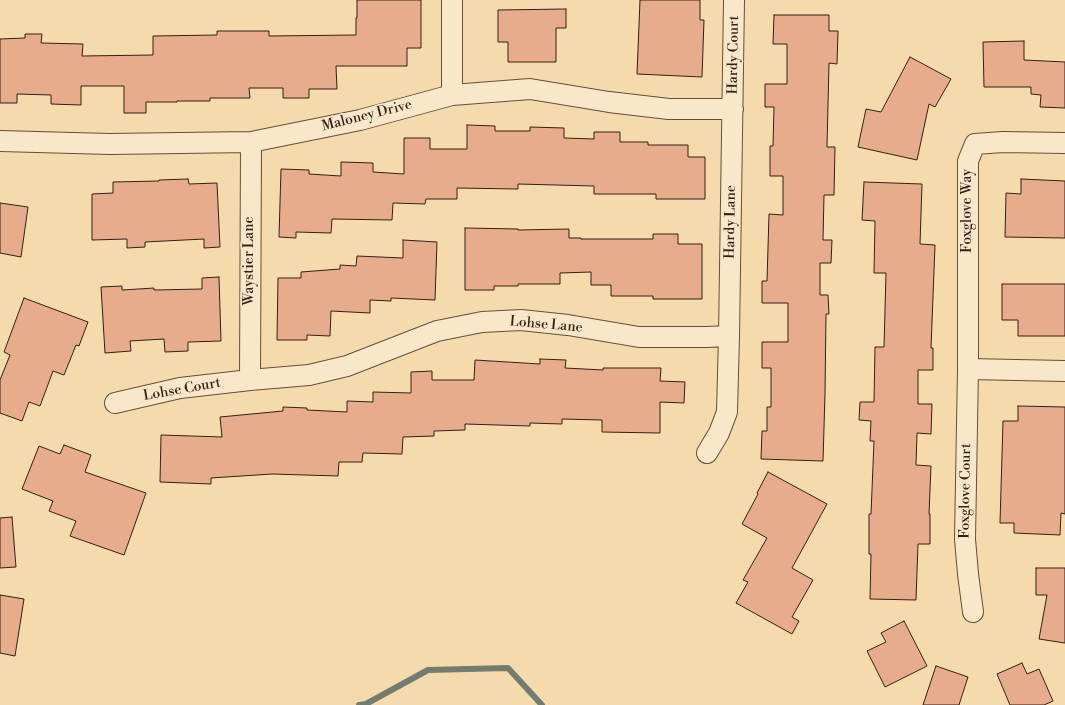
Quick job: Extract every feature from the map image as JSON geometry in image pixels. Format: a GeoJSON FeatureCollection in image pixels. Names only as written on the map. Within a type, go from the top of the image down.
{"type":"FeatureCollection","features":[{"type":"Feature","properties":{"kind":"street"},"geometry":{"type":"LineString","coordinates":[[452,0],[452,95]]}},
{"type":"Feature","properties":{"kind":"street","name":"Hardy Court"},"geometry":{"type":"LineString","coordinates":[[733,109],[734,0]]}},
{"type":"Feature","properties":{"kind":"street","name":"Maloney Drive"},"geometry":{"type":"LineString","coordinates":[[0,141],[110,144],[251,142],[360,120],[452,95],[530,89],[609,102],[669,109],[733,109]]}},
{"type":"Feature","properties":{"kind":"street","name":"Hardy Lane"},"geometry":{"type":"LineString","coordinates":[[707,452],[719,433],[727,412],[733,109]]}},
{"type":"Feature","properties":{"kind":"street","name":"Waystier Lane"},"geometry":{"type":"LineString","coordinates":[[250,380],[251,142]]}},
{"type":"Feature","properties":{"kind":"street","name":"Foxglove Way"},"geometry":{"type":"LineString","coordinates":[[968,369],[968,161],[975,144],[1003,142],[1065,144]]}},
{"type":"Feature","properties":{"kind":"street","name":"Lohse Lane"},"geometry":{"type":"LineString","coordinates":[[250,380],[310,375],[348,366],[437,331],[482,322],[521,320],[568,325],[639,337],[729,336]]}},
{"type":"Feature","properties":{"kind":"street"},"geometry":{"type":"LineString","coordinates":[[968,369],[1065,371]]}},
{"type":"Feature","properties":{"kind":"street","name":"Foxglove Court"},"geometry":{"type":"LineString","coordinates":[[968,369],[965,539],[973,612]]}},
{"type":"Feature","properties":{"kind":"street","name":"Lohse Court"},"geometry":{"type":"LineString","coordinates":[[115,403],[180,388],[250,380]]}},
{"type":"Feature","properties":{"kind":"building"},"geometry":{"type":"Polygon","coordinates":[[[357,0],[421,0],[421,48],[407,48],[407,66],[336,66],[337,89],[309,89],[309,98],[283,98],[283,88],[249,88],[250,98],[210,98],[210,101],[146,102],[146,113],[124,113],[124,86],[81,86],[81,105],[51,104],[51,95],[17,94],[17,103],[0,103],[0,39],[25,38],[25,34],[42,34],[41,43],[83,44],[82,56],[153,55],[153,36],[217,35],[217,31],[269,31],[269,36],[356,35],[357,0]]]}},
{"type":"Feature","properties":{"kind":"building"},"geometry":{"type":"Polygon","coordinates":[[[640,0],[700,0],[700,20],[704,20],[702,77],[637,74],[640,0]]]}},
{"type":"Feature","properties":{"kind":"building"},"geometry":{"type":"Polygon","coordinates":[[[566,9],[566,28],[556,28],[556,62],[508,62],[508,42],[498,42],[498,10],[566,9]]]}},
{"type":"Feature","properties":{"kind":"building"},"geometry":{"type":"Polygon","coordinates":[[[774,15],[829,15],[829,31],[838,31],[837,64],[829,63],[827,147],[835,147],[834,195],[824,195],[823,240],[832,240],[831,263],[820,263],[820,295],[828,295],[829,314],[826,314],[823,461],[761,459],[762,431],[767,431],[767,407],[771,407],[771,368],[762,368],[762,342],[788,342],[788,303],[762,303],[762,281],[767,281],[769,214],[783,215],[783,176],[770,176],[770,146],[773,146],[774,107],[765,107],[765,84],[787,84],[787,44],[773,44],[774,15]]]}},
{"type":"Feature","properties":{"kind":"building"},"geometry":{"type":"Polygon","coordinates":[[[1024,41],[1024,60],[1065,62],[1065,108],[1040,107],[1041,95],[1031,94],[1031,87],[984,87],[983,42],[1024,41]]]}},
{"type":"Feature","properties":{"kind":"building"},"geometry":{"type":"Polygon","coordinates":[[[910,57],[951,79],[935,107],[929,104],[917,160],[858,147],[866,109],[881,112],[910,57]]]}},
{"type":"Feature","properties":{"kind":"building"},"geometry":{"type":"Polygon","coordinates":[[[467,125],[495,126],[495,131],[530,131],[530,127],[564,128],[564,138],[594,139],[594,132],[620,132],[620,142],[648,142],[648,145],[688,145],[688,157],[705,157],[705,199],[656,199],[656,194],[594,194],[594,186],[518,184],[518,189],[457,188],[457,199],[426,199],[425,204],[393,203],[392,220],[332,219],[331,233],[296,232],[296,238],[279,237],[281,169],[309,170],[309,174],[341,176],[341,162],[373,163],[373,172],[404,174],[404,138],[430,138],[430,149],[467,149],[467,125]]]}},
{"type":"Feature","properties":{"kind":"building"},"geometry":{"type":"Polygon","coordinates":[[[188,179],[189,184],[217,183],[220,247],[204,248],[204,239],[145,242],[145,247],[127,248],[127,239],[92,240],[92,194],[113,193],[113,182],[188,179]]]}},
{"type":"Feature","properties":{"kind":"building"},"geometry":{"type":"Polygon","coordinates":[[[1021,179],[1065,181],[1065,238],[1005,237],[1006,193],[1021,194],[1021,179]]]}},
{"type":"Feature","properties":{"kind":"building"},"geometry":{"type":"Polygon","coordinates":[[[864,182],[922,184],[920,244],[935,245],[931,348],[933,348],[933,370],[918,370],[918,404],[932,404],[931,434],[917,433],[916,465],[931,466],[929,514],[930,544],[918,544],[916,600],[870,599],[871,554],[869,554],[869,514],[871,514],[874,441],[870,441],[871,421],[859,420],[860,402],[874,402],[875,347],[884,347],[886,273],[874,273],[875,221],[862,220],[864,182]]]}},
{"type":"Feature","properties":{"kind":"building"},"geometry":{"type":"Polygon","coordinates":[[[0,203],[28,207],[21,257],[0,253],[0,203]]]}},
{"type":"Feature","properties":{"kind":"building"},"geometry":{"type":"Polygon","coordinates":[[[465,228],[518,230],[569,229],[569,238],[581,239],[653,239],[653,234],[678,234],[678,244],[702,244],[702,299],[653,299],[653,296],[611,296],[611,285],[591,285],[591,272],[560,273],[560,284],[518,284],[518,286],[494,286],[494,290],[465,290],[465,228]]]}},
{"type":"Feature","properties":{"kind":"building"},"geometry":{"type":"Polygon","coordinates":[[[403,240],[437,242],[435,300],[391,298],[391,301],[370,300],[370,313],[331,311],[330,336],[307,335],[307,340],[277,340],[278,278],[301,278],[301,272],[340,269],[340,265],[356,266],[357,256],[403,258],[403,240]]]}},
{"type":"Feature","properties":{"kind":"building"},"geometry":{"type":"Polygon","coordinates":[[[219,277],[221,341],[188,342],[188,351],[165,352],[164,339],[130,341],[131,351],[105,353],[101,287],[122,286],[122,290],[154,288],[154,290],[202,289],[202,278],[219,277]]]}},
{"type":"Feature","properties":{"kind":"building"},"geometry":{"type":"Polygon","coordinates":[[[1002,284],[1065,284],[1065,336],[1018,336],[1018,320],[1002,320],[1002,284]]]}},
{"type":"Feature","properties":{"kind":"building"},"geometry":{"type":"Polygon","coordinates":[[[24,298],[88,322],[79,346],[76,345],[64,375],[53,371],[40,406],[29,402],[22,421],[0,413],[0,380],[10,355],[4,352],[24,298]]]}},
{"type":"Feature","properties":{"kind":"building"},"geometry":{"type":"Polygon","coordinates":[[[540,359],[566,360],[565,368],[603,370],[603,368],[661,368],[660,381],[685,382],[684,403],[660,402],[660,433],[602,432],[602,420],[562,419],[562,424],[530,423],[530,426],[465,424],[465,430],[434,431],[434,436],[403,437],[402,454],[363,453],[362,462],[339,462],[338,476],[272,474],[211,478],[211,484],[160,482],[161,435],[222,437],[220,417],[283,411],[283,407],[347,412],[347,401],[373,402],[373,392],[411,393],[411,372],[432,371],[432,380],[474,380],[475,360],[540,364],[540,359]]]}},
{"type":"Feature","properties":{"kind":"building"},"geometry":{"type":"Polygon","coordinates":[[[1018,406],[1065,407],[1065,514],[1061,513],[1060,535],[1014,533],[1014,523],[1000,523],[1003,421],[1018,421],[1018,406]]]}},
{"type":"Feature","properties":{"kind":"building"},"geometry":{"type":"Polygon","coordinates":[[[64,445],[91,455],[85,472],[146,493],[124,555],[70,536],[76,521],[49,511],[53,501],[22,489],[39,446],[60,454],[64,445]]]}},
{"type":"Feature","properties":{"kind":"building"},"geometry":{"type":"Polygon","coordinates":[[[768,472],[827,504],[792,568],[813,580],[792,617],[799,621],[792,634],[736,603],[748,582],[743,580],[767,538],[742,524],[768,472]]]}},
{"type":"Feature","properties":{"kind":"building"},"geometry":{"type":"Polygon","coordinates":[[[12,517],[16,567],[0,568],[0,518],[12,517]]]}},
{"type":"Feature","properties":{"kind":"building"},"geometry":{"type":"Polygon","coordinates":[[[1036,568],[1065,568],[1065,643],[1039,639],[1047,595],[1036,595],[1036,568]]]}},
{"type":"Feature","properties":{"kind":"building"},"geometry":{"type":"Polygon","coordinates":[[[0,595],[24,599],[15,656],[0,653],[0,595]]]}},
{"type":"Feature","properties":{"kind":"building"},"geometry":{"type":"Polygon","coordinates":[[[904,621],[927,666],[885,687],[867,651],[886,642],[881,633],[904,621]]]}},
{"type":"Feature","properties":{"kind":"building"},"geometry":{"type":"Polygon","coordinates":[[[1022,663],[1027,674],[1039,669],[1053,701],[1044,705],[1010,705],[997,674],[1022,663]]]}},
{"type":"Feature","properties":{"kind":"building"},"geometry":{"type":"Polygon","coordinates":[[[936,666],[968,677],[959,705],[923,705],[936,666]]]}},
{"type":"Feature","properties":{"kind":"waterway"},"geometry":{"type":"LineString","coordinates":[[359,705],[366,704],[428,670],[508,668],[542,705]]}}]}
